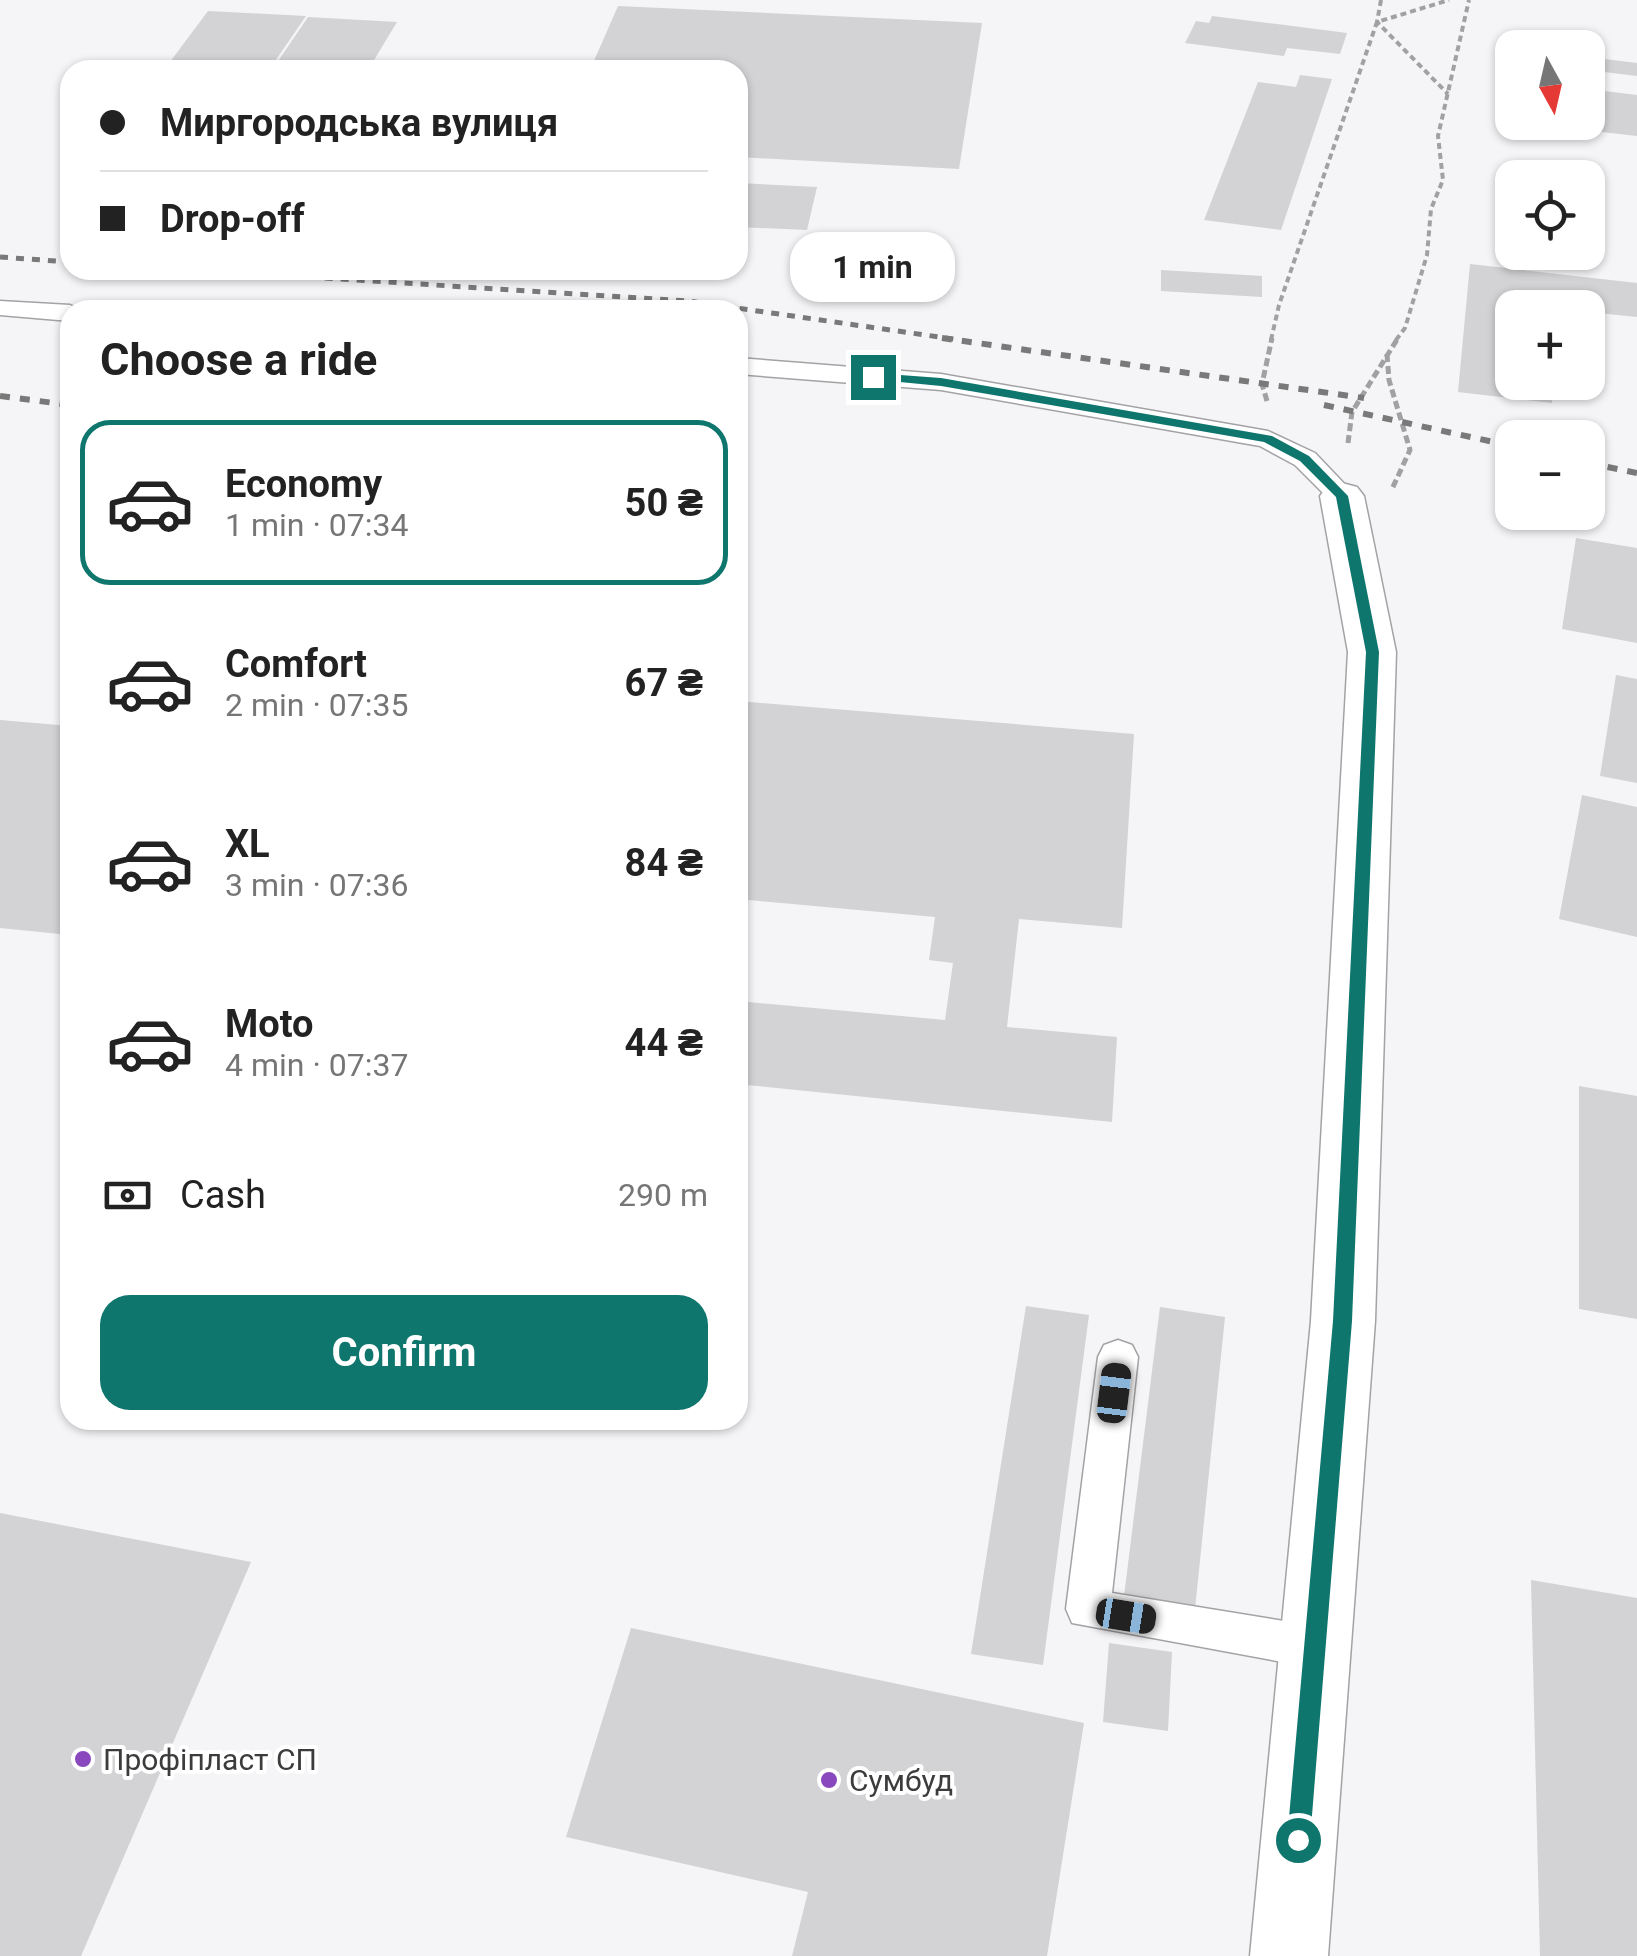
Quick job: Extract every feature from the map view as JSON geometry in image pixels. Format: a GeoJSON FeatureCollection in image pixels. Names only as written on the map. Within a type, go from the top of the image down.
{"type":"FeatureCollection","features":[{"type":"Feature","properties":{"kind":"street"},"geometry":{"type":"LineString","coordinates":[[1289,1956],[1343,1321],[1372,652],[1346,518]]}},
{"type":"Feature","properties":{"kind":"lane"},"geometry":{"type":"LineString","coordinates":[[0,308],[60,312]]}},
{"type":"Feature","properties":{"kind":"lane"},"geometry":{"type":"LineString","coordinates":[[748,367],[941,382],[1268,439],[1304,459],[1346,518]]}},
{"type":"Feature","properties":{"kind":"lane"},"geometry":{"type":"LineString","coordinates":[[1118,1357],[1088,1609],[1315,1648]]}},
{"type":"Feature","properties":{"kind":"path"},"geometry":{"type":"LineString","coordinates":[[1268,439],[1267,391],[1262,384],[1279,305],[1377,22],[1381,0]]}},
{"type":"Feature","properties":{"kind":"path"},"geometry":{"type":"LineString","coordinates":[[1377,22],[1449,0]]}},
{"type":"Feature","properties":{"kind":"path"},"geometry":{"type":"LineString","coordinates":[[1346,518],[1352,412],[1405,328],[1427,255],[1432,209],[1442,180],[1438,136],[1469,0]]}},
{"type":"Feature","properties":{"kind":"path"},"geometry":{"type":"LineString","coordinates":[[1377,22],[1448,94]]}},
{"type":"Feature","properties":{"kind":"path"},"geometry":{"type":"LineString","coordinates":[[1346,518],[1391,490],[1410,450],[1390,380],[1387,352]]}},
{"type":"Feature","properties":{"kind":"building"},"geometry":{"type":"Polygon","coordinates":[[[618,6],[982,23],[959,169],[748,158],[748,60],[594,60],[618,6]]]}},
{"type":"Feature","properties":{"kind":"building"},"geometry":{"type":"Polygon","coordinates":[[[208,11],[306,16],[276,60],[171,60],[208,11]]]}},
{"type":"Feature","properties":{"kind":"building"},"geometry":{"type":"Polygon","coordinates":[[[1212,16],[1347,33],[1340,54],[1287,48],[1284,56],[1185,43],[1196,21],[1209,23],[1212,16]]]}},
{"type":"Feature","properties":{"kind":"building"},"geometry":{"type":"Polygon","coordinates":[[[308,17],[397,22],[374,60],[279,60],[308,17]]]}},
{"type":"Feature","properties":{"kind":"building"},"geometry":{"type":"Polygon","coordinates":[[[1605,59],[1637,63],[1637,76],[1605,72],[1605,59]]]}},
{"type":"Feature","properties":{"kind":"building"},"geometry":{"type":"Polygon","coordinates":[[[1300,75],[1332,79],[1281,230],[1204,220],[1258,82],[1296,87],[1300,75]]]}},
{"type":"Feature","properties":{"kind":"building"},"geometry":{"type":"Polygon","coordinates":[[[1605,91],[1637,95],[1637,136],[1605,132],[1605,91]]]}},
{"type":"Feature","properties":{"kind":"building"},"geometry":{"type":"Polygon","coordinates":[[[748,184],[817,187],[807,230],[748,227],[748,184]]]}},
{"type":"Feature","properties":{"kind":"building"},"geometry":{"type":"Polygon","coordinates":[[[1470,264],[1495,267],[1495,270],[1637,283],[1637,317],[1605,314],[1605,290],[1495,290],[1495,396],[1458,392],[1470,264]]]}},
{"type":"Feature","properties":{"kind":"building"},"geometry":{"type":"Polygon","coordinates":[[[1161,270],[1262,276],[1262,297],[1161,291],[1161,270]]]}},
{"type":"Feature","properties":{"kind":"building"},"geometry":{"type":"Polygon","coordinates":[[[1576,538],[1637,548],[1637,643],[1562,629],[1576,538]]]}},
{"type":"Feature","properties":{"kind":"building"},"geometry":{"type":"Polygon","coordinates":[[[1616,675],[1637,679],[1637,783],[1600,776],[1616,675]]]}},
{"type":"Feature","properties":{"kind":"building"},"geometry":{"type":"Polygon","coordinates":[[[748,702],[1134,734],[1122,928],[1019,919],[1007,1027],[1117,1037],[1112,1122],[748,1085],[748,1002],[945,1020],[953,963],[929,960],[935,917],[748,900],[748,702]]]}},
{"type":"Feature","properties":{"kind":"building"},"geometry":{"type":"Polygon","coordinates":[[[0,720],[60,725],[60,934],[0,928],[0,720]]]}},
{"type":"Feature","properties":{"kind":"building"},"geometry":{"type":"Polygon","coordinates":[[[1582,795],[1637,807],[1637,937],[1559,919],[1582,795]]]}},
{"type":"Feature","properties":{"kind":"building"},"geometry":{"type":"Polygon","coordinates":[[[1579,1086],[1637,1096],[1637,1319],[1579,1309],[1579,1086]]]}},
{"type":"Feature","properties":{"kind":"building"},"geometry":{"type":"Polygon","coordinates":[[[1026,1306],[1089,1315],[1043,1665],[971,1654],[1026,1306]]]}},
{"type":"Feature","properties":{"kind":"building"},"geometry":{"type":"Polygon","coordinates":[[[1160,1307],[1225,1317],[1195,1609],[1124,1596],[1160,1307]]]}},
{"type":"Feature","properties":{"kind":"building","name":"Профіпласт СП"},"geometry":{"type":"Polygon","coordinates":[[[0,1513],[251,1562],[81,1956],[0,1956],[0,1513]]]}},
{"type":"Feature","properties":{"kind":"building"},"geometry":{"type":"Polygon","coordinates":[[[1531,1580],[1637,1598],[1637,1956],[1540,1956],[1531,1580]]]}},
{"type":"Feature","properties":{"kind":"building","name":"Сумбуд"},"geometry":{"type":"Polygon","coordinates":[[[631,1628],[1084,1723],[1047,1956],[792,1956],[808,1892],[566,1837],[631,1628]]]}},
{"type":"Feature","properties":{"kind":"building"},"geometry":{"type":"Polygon","coordinates":[[[1109,1643],[1172,1652],[1168,1731],[1103,1722],[1109,1643]]]}},
{"type":"Feature","properties":{"kind":"railway"},"geometry":{"type":"LineString","coordinates":[[0,257],[60,261]]}},
{"type":"Feature","properties":{"kind":"railway"},"geometry":{"type":"LineString","coordinates":[[355,280],[672,300]]}},
{"type":"Feature","properties":{"kind":"railway"},"geometry":{"type":"LineString","coordinates":[[748,310],[960,340]]}},
{"type":"Feature","properties":{"kind":"railway"},"geometry":{"type":"LineString","coordinates":[[942,338],[1364,398]]}},
{"type":"Feature","properties":{"kind":"railway"},"geometry":{"type":"LineString","coordinates":[[0,396],[60,404]]}},
{"type":"Feature","properties":{"kind":"railway"},"geometry":{"type":"LineString","coordinates":[[1324,405],[1495,442]]}},
{"type":"Feature","properties":{"kind":"railway"},"geometry":{"type":"LineString","coordinates":[[1605,466],[1637,473]]}},
{"type":"Feature","properties":{"kind":"place","name":"Профіпласт СП"},"geometry":{"type":"Point","coordinates":[83,1759]}},
{"type":"Feature","properties":{"kind":"place","name":"Сумбуд"},"geometry":{"type":"Point","coordinates":[829,1780]}},
{"type":"Feature","properties":{"kind":"route"},"geometry":{"type":"LineString","coordinates":[[873,377],[941,382],[1268,439],[1304,459],[1342,496],[1372,652],[1343,1321],[1298,1840]]}}]}
